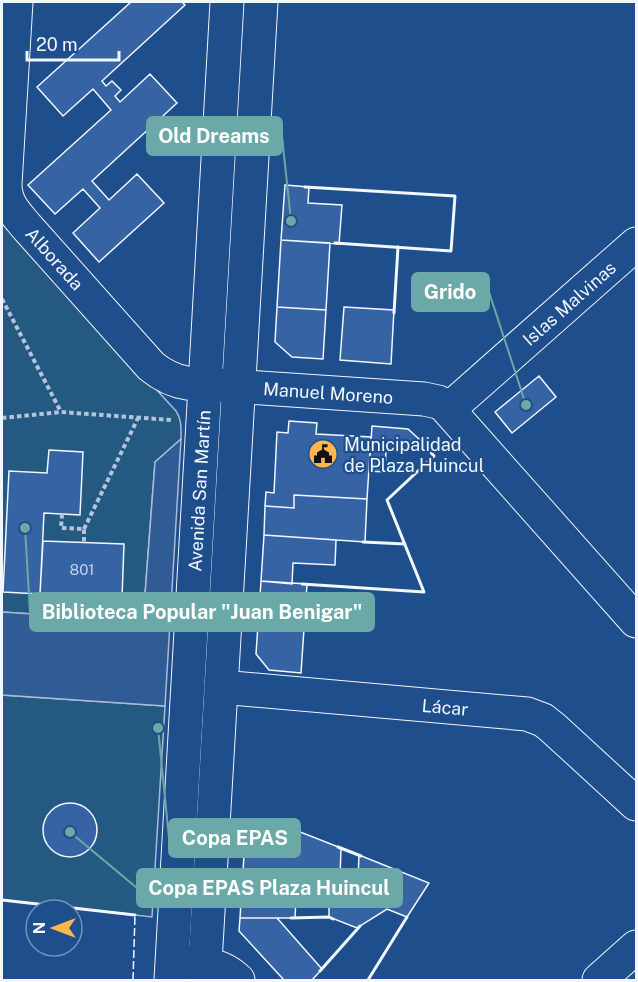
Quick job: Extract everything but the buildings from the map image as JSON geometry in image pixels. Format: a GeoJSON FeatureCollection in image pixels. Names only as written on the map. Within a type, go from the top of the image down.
{"type":"FeatureCollection","features":[{"type":"Feature","properties":{"kind":"main road","name":"Alborada"},"geometry":{"type":"LineString","coordinates":[[16,2],[5,192],[12,209],[14,225],[151,366],[179,382],[206,385]]}},
{"type":"Feature","properties":{"kind":"main road","name":"Avenida San Martín"},"geometry":{"type":"LineString","coordinates":[[171,971],[227,2]]}},
{"type":"Feature","properties":{"kind":"main road","name":"Avenida San Martín"},"geometry":{"type":"LineString","coordinates":[[205,972],[261,2]]}},
{"type":"Feature","properties":{"kind":"main road","name":"Islas Malvinas"},"geometry":{"type":"LineString","coordinates":[[449,410],[636,244]]}},
{"type":"Feature","properties":{"kind":"main road","name":"Manuel Moreno"},"geometry":{"type":"LineString","coordinates":[[206,385],[424,399],[438,402],[449,410]]}},
{"type":"Feature","properties":{"kind":"main road"},"geometry":{"type":"LineString","coordinates":[[449,410],[636,621]]}},
{"type":"Feature","properties":{"kind":"main road","name":"Lácar"},"geometry":{"type":"LineString","coordinates":[[221,687],[518,713],[536,717],[552,726],[636,804]]}},
{"type":"Feature","properties":{"kind":"main road"},"geometry":{"type":"LineString","coordinates":[[599,981],[636,947]]}},
{"type":"Feature","properties":{"kind":"main road"},"geometry":{"type":"LineString","coordinates":[[171,971],[205,972],[216,966],[238,981]]}},
{"type":"Feature","properties":{"kind":"path"},"geometry":{"type":"LineString","coordinates":[[2,300],[62,412]]}},
{"type":"Feature","properties":{"kind":"path"},"geometry":{"type":"LineString","coordinates":[[2,418],[62,412],[176,421]]}},
{"type":"Feature","properties":{"kind":"path"},"geometry":{"type":"LineString","coordinates":[[84,543],[84,529],[138,418]]}},
{"type":"Feature","properties":{"kind":"path"},"geometry":{"type":"LineString","coordinates":[[62,514],[62,528],[84,529]]}},
{"type":"Feature","properties":{"kind":"shaded area"},"geometry":{"type":"Polygon","coordinates":[[[2,221],[176,411],[179,418],[181,439],[155,462],[143,621],[2,612],[2,221]]]}},
{"type":"Feature","properties":{"kind":"shaded area"},"geometry":{"type":"Polygon","coordinates":[[[181,439],[165,706],[2,695],[2,612],[143,621],[155,462],[181,439]]]}},
{"type":"Feature","properties":{"kind":"shaded area"},"geometry":{"type":"Polygon","coordinates":[[[2,695],[165,706],[152,917],[84,909],[84,898],[24,898],[24,902],[2,900],[2,695]]]}},
{"type":"Feature","properties":{"kind":"fence"},"geometry":{"type":"LineString","coordinates":[[133,980],[135,915]]}},
{"type":"Feature","properties":{"kind":"wall"},"geometry":{"type":"LineString","coordinates":[[305,187],[455,196],[451,251],[335,243]]}},
{"type":"Feature","properties":{"kind":"wall"},"geometry":{"type":"LineString","coordinates":[[394,313],[398,247]]}},
{"type":"Feature","properties":{"kind":"wall"},"geometry":{"type":"LineString","coordinates":[[302,584],[424,592],[387,500],[434,456],[419,439]]}},
{"type":"Feature","properties":{"kind":"wall"},"geometry":{"type":"LineString","coordinates":[[363,542],[405,544]]}},
{"type":"Feature","properties":{"kind":"wall"},"geometry":{"type":"LineString","coordinates":[[338,847],[361,856]]}},
{"type":"Feature","properties":{"kind":"wall"},"geometry":{"type":"LineString","coordinates":[[2,900],[135,915]]}},
{"type":"Feature","properties":{"kind":"wall"},"geometry":{"type":"LineString","coordinates":[[291,918],[329,917],[333,919]]}},
{"type":"Feature","properties":{"kind":"wall"},"geometry":{"type":"LineString","coordinates":[[368,980],[407,917]]}},
{"type":"Feature","properties":{"kind":"wall"},"geometry":{"type":"LineString","coordinates":[[320,971],[360,926]]}},
{"type":"Feature","properties":{"kind":"place","name":"Old Dreams"},"geometry":{"type":"Point","coordinates":[291,221]}},
{"type":"Feature","properties":{"kind":"place","name":"Grido"},"geometry":{"type":"Point","coordinates":[526,405]}},
{"type":"Feature","properties":{"kind":"place","name":"Municipalidad de Plaza Huincul"},"geometry":{"type":"Point","coordinates":[323,454]}},
{"type":"Feature","properties":{"kind":"place","name":"Biblioteca Popular \"Juan Benigar\""},"geometry":{"type":"Point","coordinates":[25,528]}},
{"type":"Feature","properties":{"kind":"place","name":"Copa EPAS"},"geometry":{"type":"Point","coordinates":[158,728]}},
{"type":"Feature","properties":{"kind":"place","name":"Copa EPAS Plaza Huincul"},"geometry":{"type":"Point","coordinates":[70,832]}}]}
